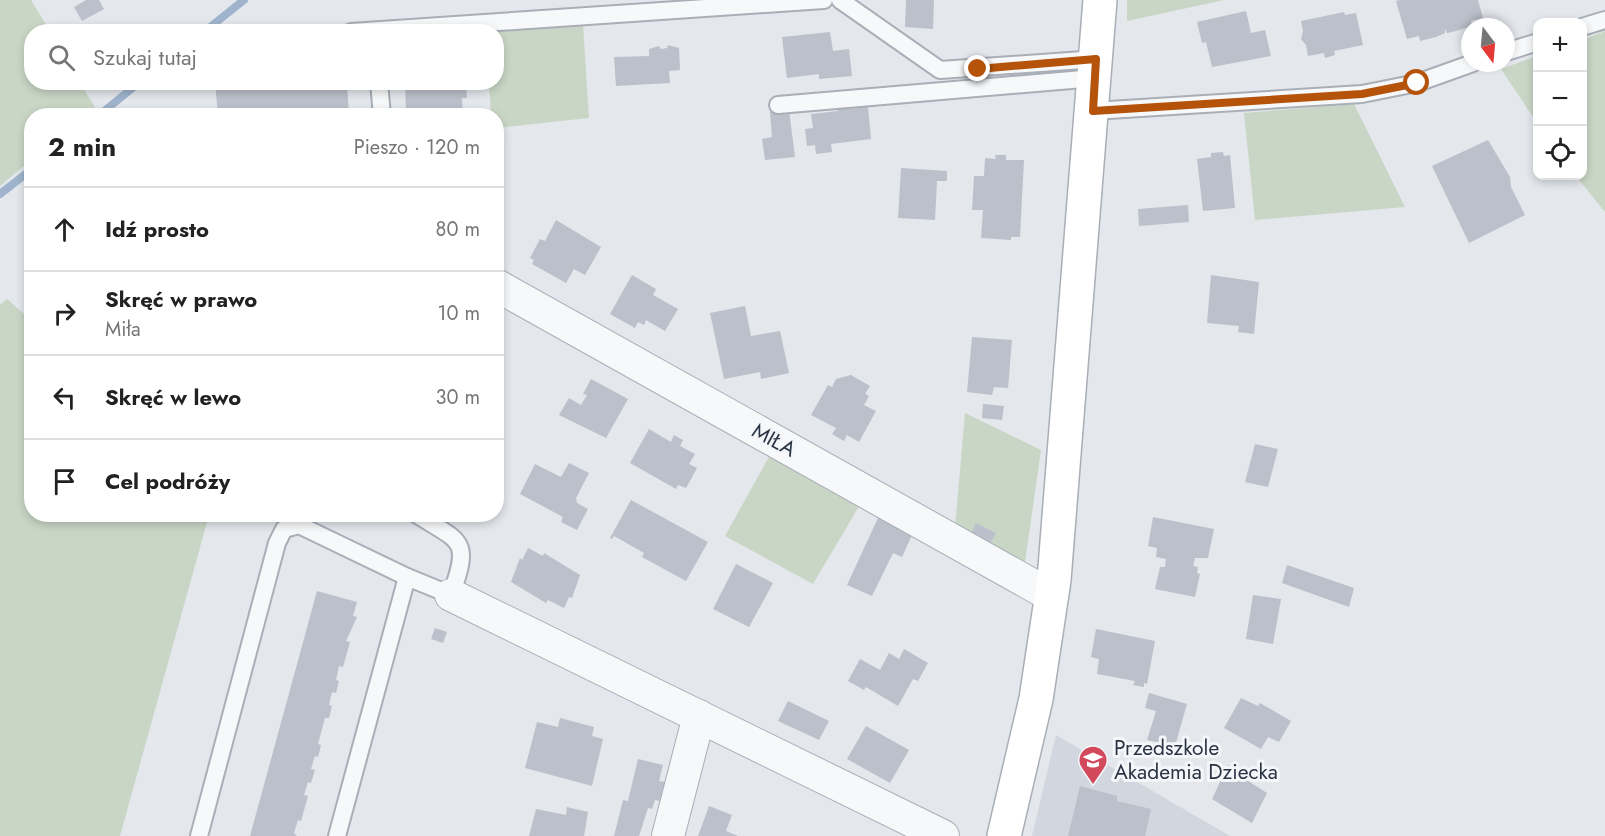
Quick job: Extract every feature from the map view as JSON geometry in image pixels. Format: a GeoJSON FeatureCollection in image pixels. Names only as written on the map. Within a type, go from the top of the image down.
{"type":"FeatureCollection","features":[{"type":"Feature","properties":{"kind":"street"},"geometry":{"type":"LineString","coordinates":[[1004,836],[1036,699],[1052,596],[1093,111],[1100,0]]}},
{"type":"Feature","properties":{"kind":"street","name":"MIŁA"},"geometry":{"type":"LineString","coordinates":[[504,289],[1052,596]]}},
{"type":"Feature","properties":{"kind":"street"},"geometry":{"type":"LineString","coordinates":[[452,595],[943,836]]}},
{"type":"Feature","properties":{"kind":"street"},"geometry":{"type":"LineString","coordinates":[[668,836],[699,716]]}},
{"type":"Feature","properties":{"kind":"lane"},"geometry":{"type":"LineString","coordinates":[[469,24],[824,0]]}},
{"type":"Feature","properties":{"kind":"lane"},"geometry":{"type":"LineString","coordinates":[[840,0],[940,70],[1096,69]]}},
{"type":"Feature","properties":{"kind":"lane"},"geometry":{"type":"LineString","coordinates":[[1587,25],[1605,20]]}},
{"type":"Feature","properties":{"kind":"lane"},"geometry":{"type":"LineString","coordinates":[[1515,49],[1533,44]]}},
{"type":"Feature","properties":{"kind":"lane"},"geometry":{"type":"LineString","coordinates":[[1093,111],[1362,94],[1417,83],[1461,67]]}},
{"type":"Feature","properties":{"kind":"lane"},"geometry":{"type":"LineString","coordinates":[[778,105],[1096,69]]}},
{"type":"Feature","properties":{"kind":"lane"},"geometry":{"type":"LineString","coordinates":[[380,90],[381,108]]}},
{"type":"Feature","properties":{"kind":"lane"},"geometry":{"type":"LineString","coordinates":[[199,836],[277,543],[284,529],[298,525],[407,577],[452,595],[461,569],[463,551],[458,540],[429,522]]}},
{"type":"Feature","properties":{"kind":"lane"},"geometry":{"type":"LineString","coordinates":[[337,836],[407,577]]}},
{"type":"Feature","properties":{"kind":"shaded area","name":"Przedszkole Akademia Dziecka"},"geometry":{"type":"Polygon","coordinates":[[[1056,735],[1230,836],[1032,836],[1056,735]]]}},
{"type":"Feature","properties":{"kind":"green space"},"geometry":{"type":"Polygon","coordinates":[[[0,0],[31,0],[46,24],[24,24],[24,90],[84,90],[95,107],[24,108],[24,166],[0,186],[0,0]]]}},
{"type":"Feature","properties":{"kind":"green space"},"geometry":{"type":"Polygon","coordinates":[[[1127,0],[1224,0],[1127,21],[1127,0]]]}},
{"type":"Feature","properties":{"kind":"green space"},"geometry":{"type":"Polygon","coordinates":[[[583,25],[589,118],[504,127],[504,108],[491,108],[489,90],[504,90],[504,30],[583,25]]]}},
{"type":"Feature","properties":{"kind":"green space"},"geometry":{"type":"Polygon","coordinates":[[[1605,31],[1605,212],[1579,180],[1587,180],[1587,38],[1605,31]]]}},
{"type":"Feature","properties":{"kind":"green space"},"geometry":{"type":"Polygon","coordinates":[[[1533,58],[1533,117],[1503,72],[1515,72],[1515,64],[1533,58]]]}},
{"type":"Feature","properties":{"kind":"green space"},"geometry":{"type":"Polygon","coordinates":[[[1354,104],[1405,207],[1255,220],[1244,113],[1354,104]]]}},
{"type":"Feature","properties":{"kind":"green space"},"geometry":{"type":"Polygon","coordinates":[[[7,299],[24,314],[24,522],[207,522],[120,836],[0,836],[0,305],[7,299]]]}},
{"type":"Feature","properties":{"kind":"green space"},"geometry":{"type":"Polygon","coordinates":[[[965,413],[1041,450],[1024,569],[955,528],[965,413]]]}},
{"type":"Feature","properties":{"kind":"green space"},"geometry":{"type":"Polygon","coordinates":[[[771,453],[861,503],[813,584],[725,536],[771,453]]]}},
{"type":"Feature","properties":{"kind":"building"},"geometry":{"type":"Polygon","coordinates":[[[86,0],[99,0],[104,9],[82,21],[74,7],[86,0]]]}},
{"type":"Feature","properties":{"kind":"building"},"geometry":{"type":"Polygon","coordinates":[[[906,0],[934,0],[933,29],[905,27],[906,0]]]}},
{"type":"Feature","properties":{"kind":"building"},"geometry":{"type":"Polygon","coordinates":[[[1478,0],[1483,18],[1461,18],[1461,29],[1447,33],[1445,29],[1445,33],[1420,41],[1419,36],[1407,39],[1396,1],[1478,0]]]}},
{"type":"Feature","properties":{"kind":"building"},"geometry":{"type":"Polygon","coordinates":[[[1246,11],[1251,33],[1265,30],[1271,56],[1212,67],[1206,42],[1202,43],[1197,22],[1246,11]]]}},
{"type":"Feature","properties":{"kind":"building"},"geometry":{"type":"Polygon","coordinates":[[[1344,12],[1345,15],[1356,13],[1363,45],[1334,51],[1335,55],[1325,58],[1324,53],[1308,56],[1306,45],[1301,39],[1303,31],[1301,21],[1344,12]]]}},
{"type":"Feature","properties":{"kind":"building"},"geometry":{"type":"Polygon","coordinates":[[[830,32],[833,51],[849,49],[852,76],[819,79],[819,74],[787,78],[782,37],[830,32]]]}},
{"type":"Feature","properties":{"kind":"building"},"geometry":{"type":"Polygon","coordinates":[[[668,45],[679,48],[680,70],[669,71],[670,83],[616,86],[614,57],[649,56],[649,49],[659,46],[661,49],[667,48],[668,45]]]}},
{"type":"Feature","properties":{"kind":"building"},"geometry":{"type":"Polygon","coordinates":[[[216,90],[347,90],[349,108],[217,108],[216,90]]]}},
{"type":"Feature","properties":{"kind":"building"},"geometry":{"type":"Polygon","coordinates":[[[405,90],[466,90],[467,98],[462,98],[463,108],[406,108],[405,90]]]}},
{"type":"Feature","properties":{"kind":"building"},"geometry":{"type":"Polygon","coordinates":[[[849,102],[850,109],[868,107],[871,139],[831,144],[832,152],[816,154],[815,145],[807,146],[805,129],[813,128],[811,114],[838,111],[837,104],[849,102]]]}},
{"type":"Feature","properties":{"kind":"building"},"geometry":{"type":"Polygon","coordinates":[[[789,110],[795,157],[765,160],[762,139],[772,137],[770,112],[789,110]]]}},
{"type":"Feature","properties":{"kind":"building"},"geometry":{"type":"Polygon","coordinates":[[[1488,140],[1510,177],[1511,187],[1525,215],[1469,243],[1432,166],[1488,140]]]}},
{"type":"Feature","properties":{"kind":"building"},"geometry":{"type":"Polygon","coordinates":[[[1223,152],[1224,156],[1230,155],[1235,208],[1203,211],[1197,159],[1211,157],[1211,153],[1223,152]]]}},
{"type":"Feature","properties":{"kind":"building"},"geometry":{"type":"Polygon","coordinates":[[[995,155],[1006,155],[1006,160],[1024,160],[1020,237],[1011,237],[1011,240],[981,238],[983,210],[972,210],[974,176],[984,176],[985,158],[996,159],[995,155]]]}},
{"type":"Feature","properties":{"kind":"building"},"geometry":{"type":"Polygon","coordinates":[[[901,168],[947,171],[947,181],[937,181],[935,220],[898,218],[901,168]]]}},
{"type":"Feature","properties":{"kind":"building"},"geometry":{"type":"Polygon","coordinates":[[[1188,205],[1189,222],[1139,226],[1138,209],[1188,205]]]}},
{"type":"Feature","properties":{"kind":"building"},"geometry":{"type":"Polygon","coordinates":[[[556,220],[601,247],[585,275],[574,269],[566,283],[532,264],[534,260],[530,258],[540,239],[545,241],[556,220]]]}},
{"type":"Feature","properties":{"kind":"building"},"geometry":{"type":"Polygon","coordinates":[[[632,275],[656,289],[653,295],[678,309],[665,331],[646,320],[644,325],[638,322],[635,328],[610,314],[632,275]]]}},
{"type":"Feature","properties":{"kind":"building"},"geometry":{"type":"Polygon","coordinates":[[[1211,275],[1259,282],[1254,334],[1238,332],[1239,326],[1207,323],[1211,275]]]}},
{"type":"Feature","properties":{"kind":"building"},"geometry":{"type":"Polygon","coordinates":[[[745,306],[751,336],[780,331],[789,373],[761,379],[760,372],[724,379],[710,313],[745,306]]]}},
{"type":"Feature","properties":{"kind":"building"},"geometry":{"type":"Polygon","coordinates":[[[972,337],[1012,340],[1008,388],[994,387],[992,395],[967,392],[972,337]]]}},
{"type":"Feature","properties":{"kind":"building"},"geometry":{"type":"Polygon","coordinates":[[[851,375],[870,386],[865,394],[869,396],[864,405],[876,411],[859,442],[847,435],[844,441],[832,434],[836,428],[811,415],[828,385],[832,387],[836,379],[851,375]]]}},
{"type":"Feature","properties":{"kind":"building"},"geometry":{"type":"Polygon","coordinates":[[[591,379],[628,399],[606,438],[559,415],[569,398],[581,405],[587,395],[583,394],[591,379]]]}},
{"type":"Feature","properties":{"kind":"building"},"geometry":{"type":"Polygon","coordinates":[[[983,404],[1004,406],[1002,420],[982,418],[983,404]]]}},
{"type":"Feature","properties":{"kind":"building"},"geometry":{"type":"Polygon","coordinates":[[[649,429],[671,442],[674,435],[683,440],[680,446],[695,454],[689,464],[697,468],[686,488],[678,485],[676,489],[630,463],[649,429]]]}},
{"type":"Feature","properties":{"kind":"building"},"geometry":{"type":"Polygon","coordinates":[[[1255,444],[1278,449],[1268,487],[1245,482],[1255,444]]]}},
{"type":"Feature","properties":{"kind":"building"},"geometry":{"type":"Polygon","coordinates":[[[569,463],[589,473],[576,498],[577,503],[588,509],[577,530],[561,522],[563,517],[520,494],[535,464],[561,477],[569,463]]]}},
{"type":"Feature","properties":{"kind":"building"},"geometry":{"type":"Polygon","coordinates":[[[631,500],[708,542],[686,581],[642,557],[644,553],[614,536],[610,538],[631,500]]]}},
{"type":"Feature","properties":{"kind":"building"},"geometry":{"type":"Polygon","coordinates":[[[1153,517],[1214,529],[1208,558],[1195,558],[1193,566],[1198,567],[1197,573],[1200,574],[1195,597],[1155,589],[1160,567],[1165,567],[1166,559],[1156,557],[1157,548],[1148,546],[1153,517]]]}},
{"type":"Feature","properties":{"kind":"building"},"geometry":{"type":"Polygon","coordinates":[[[878,518],[912,535],[902,557],[893,553],[872,596],[847,585],[878,518]]]}},
{"type":"Feature","properties":{"kind":"building"},"geometry":{"type":"Polygon","coordinates":[[[976,523],[996,533],[990,544],[971,534],[976,523]]]}},
{"type":"Feature","properties":{"kind":"building"},"geometry":{"type":"Polygon","coordinates":[[[528,548],[543,556],[544,553],[580,575],[572,598],[569,597],[564,608],[548,600],[546,603],[511,582],[520,558],[522,560],[528,548]]]}},
{"type":"Feature","properties":{"kind":"building"},"geometry":{"type":"Polygon","coordinates":[[[736,564],[773,583],[749,627],[713,609],[736,564]]]}},
{"type":"Feature","properties":{"kind":"building"},"geometry":{"type":"Polygon","coordinates":[[[1287,565],[1354,588],[1349,607],[1282,583],[1287,565]]]}},
{"type":"Feature","properties":{"kind":"building"},"geometry":{"type":"Polygon","coordinates":[[[317,591],[357,602],[353,616],[357,617],[346,641],[350,642],[343,667],[339,666],[336,693],[332,692],[329,718],[325,718],[318,744],[321,745],[318,757],[315,756],[311,769],[315,770],[304,795],[308,796],[301,821],[298,820],[294,833],[297,836],[250,836],[317,591]]]}},
{"type":"Feature","properties":{"kind":"building"},"geometry":{"type":"Polygon","coordinates":[[[1253,595],[1281,599],[1273,644],[1246,639],[1253,595]]]}},
{"type":"Feature","properties":{"kind":"building"},"geometry":{"type":"Polygon","coordinates":[[[435,628],[447,632],[443,643],[431,639],[435,628]]]}},
{"type":"Feature","properties":{"kind":"building"},"geometry":{"type":"Polygon","coordinates":[[[1096,629],[1155,641],[1147,684],[1144,683],[1144,687],[1133,685],[1135,681],[1097,674],[1099,659],[1091,657],[1096,629]]]}},
{"type":"Feature","properties":{"kind":"building"},"geometry":{"type":"Polygon","coordinates":[[[904,649],[928,663],[918,681],[913,679],[898,706],[866,687],[864,690],[848,681],[860,659],[880,670],[889,653],[899,659],[904,649]]]}},
{"type":"Feature","properties":{"kind":"building"},"geometry":{"type":"Polygon","coordinates":[[[1149,693],[1187,704],[1175,746],[1147,740],[1156,711],[1145,708],[1149,693]]]}},
{"type":"Feature","properties":{"kind":"building"},"geometry":{"type":"Polygon","coordinates":[[[1241,698],[1258,706],[1260,703],[1291,721],[1279,742],[1268,737],[1261,749],[1224,728],[1241,698]]]}},
{"type":"Feature","properties":{"kind":"building"},"geometry":{"type":"Polygon","coordinates":[[[788,701],[829,721],[819,740],[778,721],[788,701]]]}},
{"type":"Feature","properties":{"kind":"building"},"geometry":{"type":"Polygon","coordinates":[[[560,718],[594,727],[592,736],[603,739],[592,786],[525,768],[537,722],[558,727],[560,718]]]}},
{"type":"Feature","properties":{"kind":"building"},"geometry":{"type":"Polygon","coordinates":[[[866,726],[909,750],[890,783],[847,759],[866,726]]]}},
{"type":"Feature","properties":{"kind":"building"},"geometry":{"type":"Polygon","coordinates":[[[638,759],[663,765],[659,781],[665,782],[660,801],[655,800],[652,809],[648,808],[639,836],[614,836],[623,800],[628,801],[638,759]]]}},
{"type":"Feature","properties":{"kind":"building"},"geometry":{"type":"Polygon","coordinates":[[[1228,765],[1238,771],[1237,774],[1267,793],[1252,823],[1212,799],[1228,765]]]}},
{"type":"Feature","properties":{"kind":"building"},"geometry":{"type":"Polygon","coordinates":[[[1080,786],[1117,796],[1117,801],[1151,809],[1145,836],[1068,836],[1080,786]]]}},
{"type":"Feature","properties":{"kind":"building"},"geometry":{"type":"Polygon","coordinates":[[[709,806],[732,815],[726,831],[738,836],[698,836],[709,806]]]}},
{"type":"Feature","properties":{"kind":"building"},"geometry":{"type":"Polygon","coordinates":[[[567,807],[588,812],[584,836],[529,836],[536,809],[566,815],[567,807]]]}},
{"type":"Feature","properties":{"kind":"waterway"},"geometry":{"type":"LineString","coordinates":[[214,24],[244,0]]}},
{"type":"Feature","properties":{"kind":"waterway"},"geometry":{"type":"LineString","coordinates":[[108,108],[130,90]]}},
{"type":"Feature","properties":{"kind":"waterway"},"geometry":{"type":"LineString","coordinates":[[0,194],[24,175]]}},
{"type":"Feature","properties":{"kind":"place","name":"Przedszkole Akademia Dziecka"},"geometry":{"type":"Point","coordinates":[1093,786]}},
{"type":"Feature","properties":{"kind":"route"},"geometry":{"type":"LineString","coordinates":[[978,69],[1096,59],[1093,111],[1362,94],[1417,83]]}}]}
